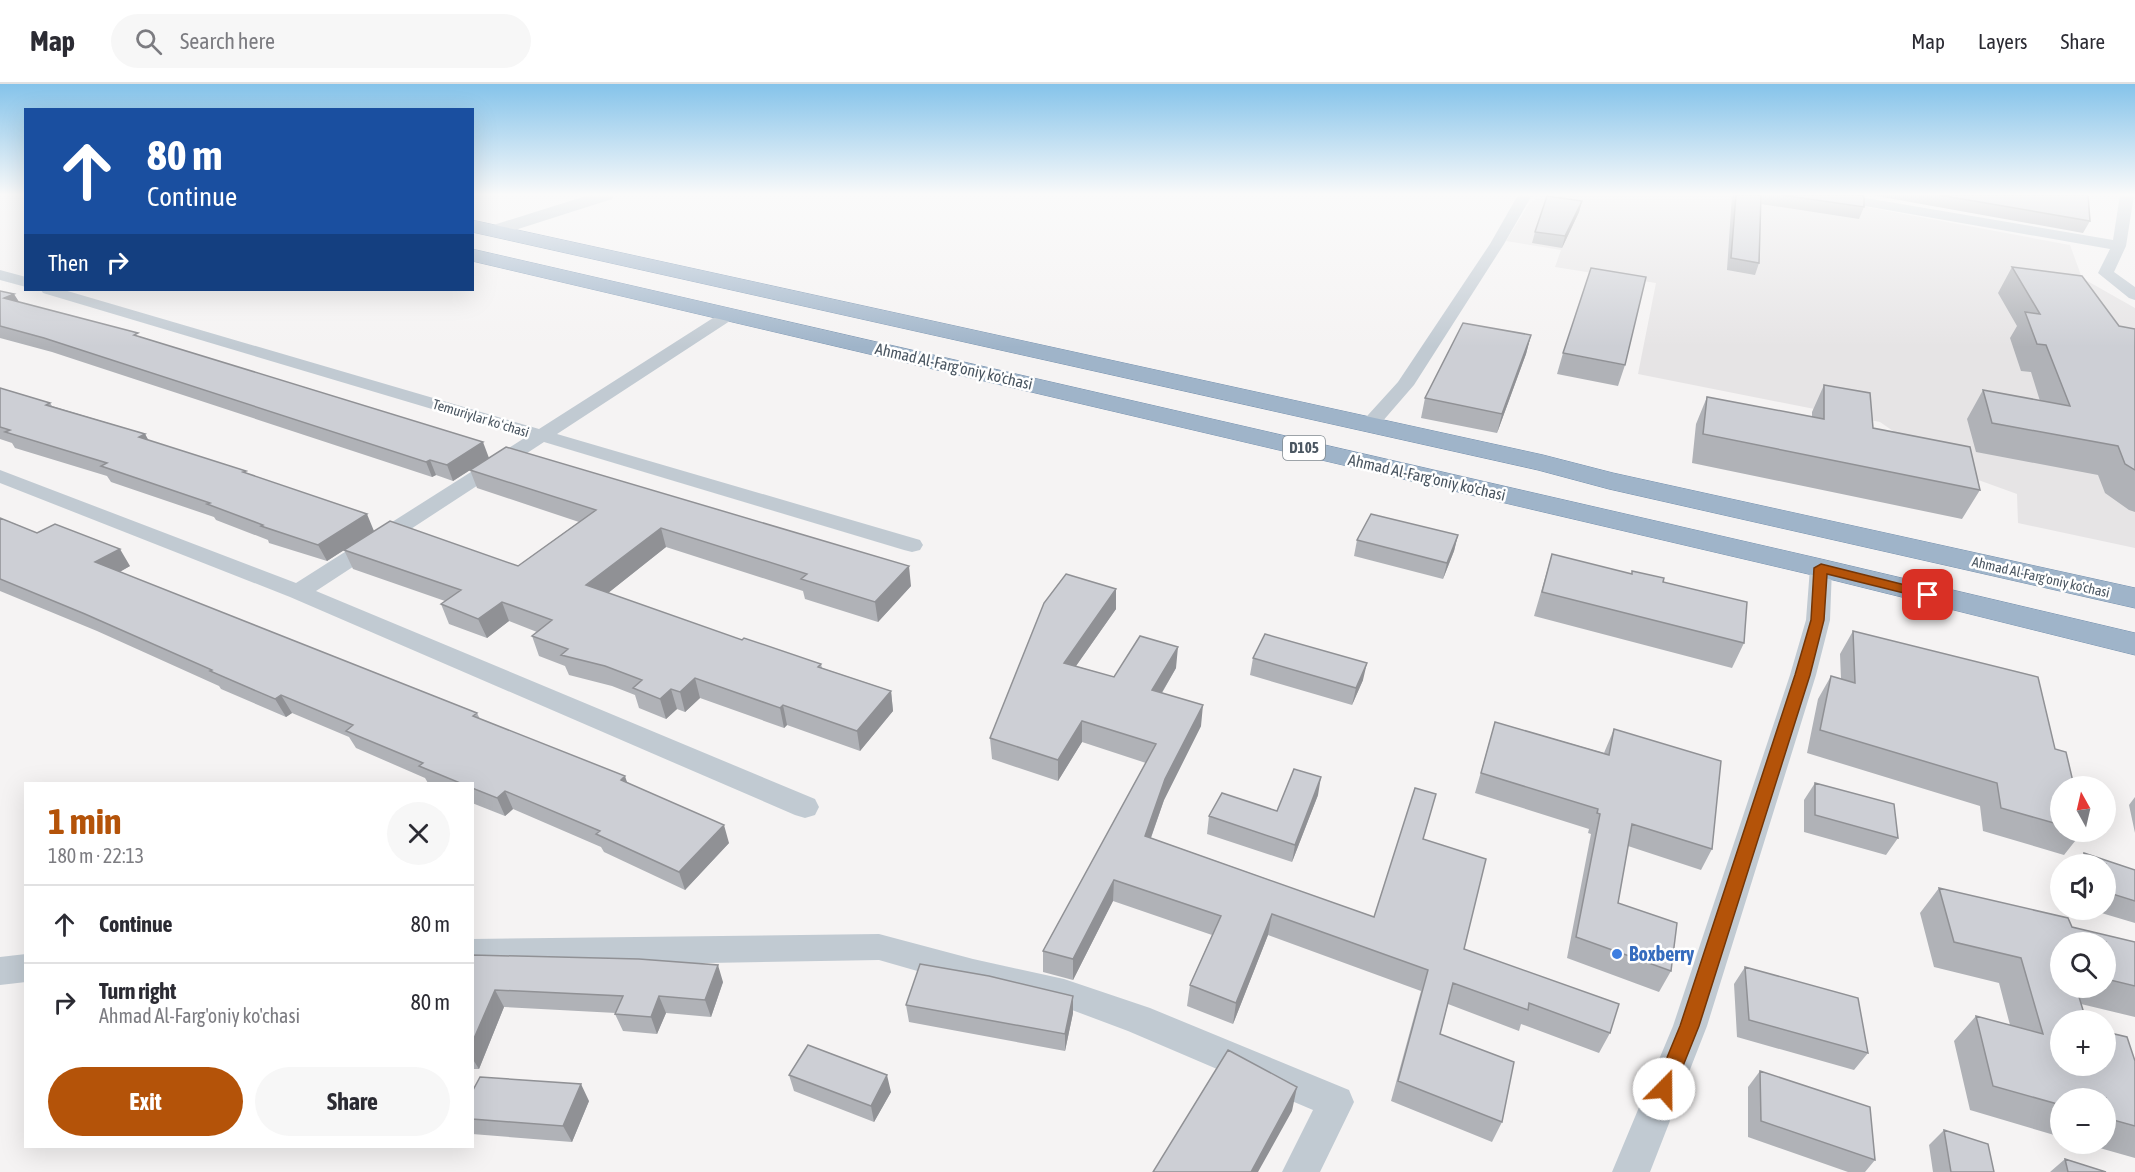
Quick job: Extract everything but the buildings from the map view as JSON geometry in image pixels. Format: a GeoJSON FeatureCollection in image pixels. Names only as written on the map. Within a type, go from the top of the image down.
{"type":"FeatureCollection","features":[{"type":"Feature","properties":{"kind":"highway","name":"Ahmad Al-Farg'oniy ko'chasi"},"geometry":{"type":"LineString","coordinates":[[558,246],[1543,463],[1609,481],[2135,598]]}},
{"type":"Feature","properties":{"kind":"highway","name":"Ahmad Al-Farg'oniy ko'chasi"},"geometry":{"type":"LineString","coordinates":[[474,255],[1821,568],[2135,644]]}},
{"type":"Feature","properties":{"kind":"street"},"geometry":{"type":"LineString","coordinates":[[1368,426],[1406,385],[1495,246]]}},
{"type":"Feature","properties":{"kind":"street"},"geometry":{"type":"LineString","coordinates":[[2119,246],[2106,273],[2135,295]]}},
{"type":"Feature","properties":{"kind":"street"},"geometry":{"type":"LineString","coordinates":[[0,275],[24,281]]}},
{"type":"Feature","properties":{"kind":"street","name":"Temuriylar koʻchasi"},"geometry":{"type":"LineString","coordinates":[[53,291],[912,545]]}},
{"type":"Feature","properties":{"kind":"street"},"geometry":{"type":"LineString","coordinates":[[298,592],[730,314]]}},
{"type":"Feature","properties":{"kind":"street"},"geometry":{"type":"LineString","coordinates":[[0,476],[298,592],[805,807]]}},
{"type":"Feature","properties":{"kind":"street"},"geometry":{"type":"LineString","coordinates":[[1631,1172],[1690,1026],[1769,778],[1818,620],[1821,568]]}},
{"type":"Feature","properties":{"kind":"street"},"geometry":{"type":"LineString","coordinates":[[474,953],[879,947],[973,973],[1064,993],[1138,1019],[1336,1102],[1301,1172]]}},
{"type":"Feature","properties":{"kind":"street"},"geometry":{"type":"LineString","coordinates":[[0,971],[24,968]]}},
{"type":"Feature","properties":{"kind":"shaded area"},"geometry":{"type":"Polygon","coordinates":[[[1535,246],[2070,246],[2082,278],[2135,308],[2135,548],[2018,523],[2017,494],[1948,469],[1880,422],[1638,374],[1656,283],[1555,267],[1561,250],[1535,246]]]}},
{"type":"Feature","properties":{"kind":"place","name":"Boxberry"},"geometry":{"type":"Point","coordinates":[1617,954]}},
{"type":"Feature","properties":{"kind":"route"},"geometry":{"type":"LineString","coordinates":[[1664,1089],[1690,1026],[1803,675],[1818,620],[1821,568],[1928,595]]}}]}
